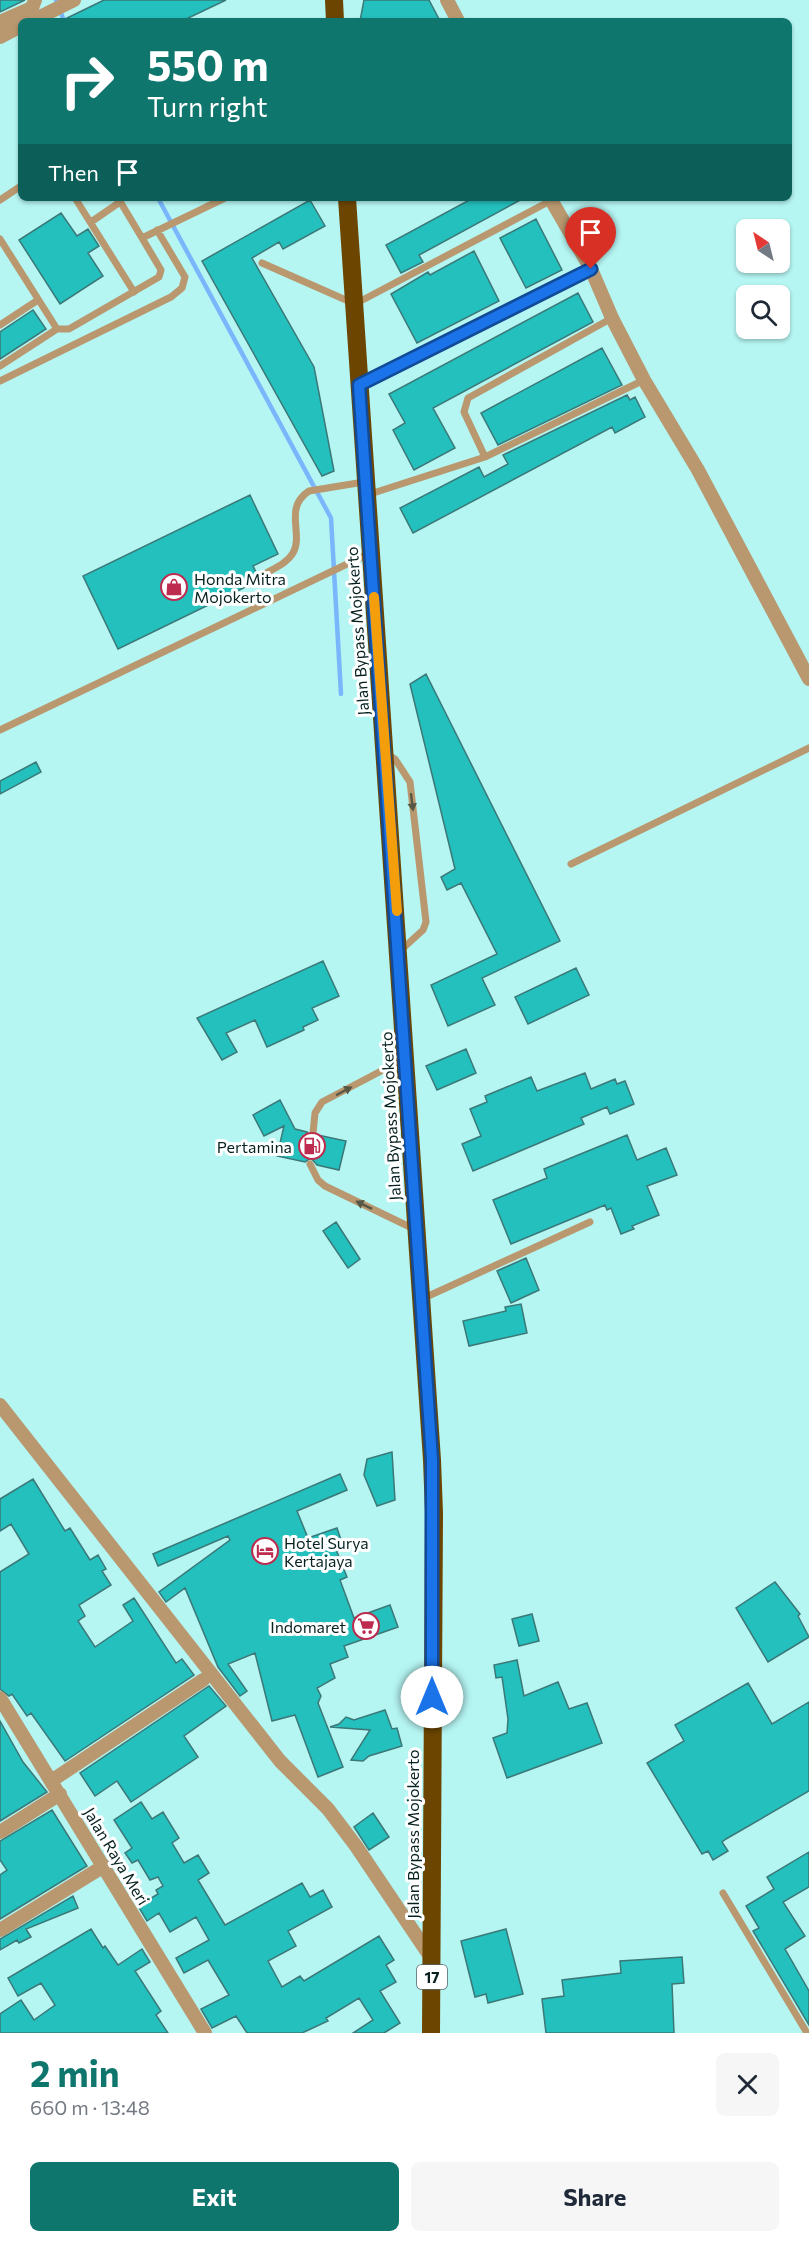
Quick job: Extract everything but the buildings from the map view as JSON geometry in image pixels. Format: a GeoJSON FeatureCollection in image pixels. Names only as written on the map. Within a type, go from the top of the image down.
{"type":"FeatureCollection","features":[{"type":"Feature","properties":{"kind":"highway"},"geometry":{"type":"LineString","coordinates":[[334,0],[335,18]]}},
{"type":"Feature","properties":{"kind":"highway","name":"Jalan Bypass Mojokerto"},"geometry":{"type":"LineString","coordinates":[[347,201],[386,754],[434,1513],[431,2033]]}},
{"type":"Feature","properties":{"kind":"street"},"geometry":{"type":"LineString","coordinates":[[0,22],[32,8],[35,0]]}},
{"type":"Feature","properties":{"kind":"street"},"geometry":{"type":"LineString","coordinates":[[38,18],[74,0]]}},
{"type":"Feature","properties":{"kind":"street"},"geometry":{"type":"LineString","coordinates":[[447,0],[456,18]]}},
{"type":"Feature","properties":{"kind":"street"},"geometry":{"type":"LineString","coordinates":[[0,37],[18,28]]}},
{"type":"Feature","properties":{"kind":"street"},"geometry":{"type":"LineString","coordinates":[[552,201],[591,269],[612,318],[644,380],[698,470],[809,680]]}},
{"type":"Feature","properties":{"kind":"street"},"geometry":{"type":"LineString","coordinates":[[0,1405],[280,1761],[328,1809],[356,1846],[432,1959]]}},
{"type":"Feature","properties":{"kind":"street"},"geometry":{"type":"LineString","coordinates":[[51,1781],[203,1680]]}},
{"type":"Feature","properties":{"kind":"street","name":"Jalan Raya Meri"},"geometry":{"type":"LineString","coordinates":[[0,1698],[205,2033]]}},
{"type":"Feature","properties":{"kind":"street"},"geometry":{"type":"LineString","coordinates":[[0,1832],[60,1794]]}},
{"type":"Feature","properties":{"kind":"street"},"geometry":{"type":"LineString","coordinates":[[0,1930],[104,1866]]}},
{"type":"Feature","properties":{"kind":"lane"},"geometry":{"type":"LineString","coordinates":[[0,200],[18,188]]}},
{"type":"Feature","properties":{"kind":"lane"},"geometry":{"type":"LineString","coordinates":[[77,201],[134,292]]}},
{"type":"Feature","properties":{"kind":"lane"},"geometry":{"type":"LineString","coordinates":[[91,222],[118,201]]}},
{"type":"Feature","properties":{"kind":"lane"},"geometry":{"type":"LineString","coordinates":[[0,366],[57,329],[69,329],[159,277],[162,273],[120,201]]}},
{"type":"Feature","properties":{"kind":"lane"},"geometry":{"type":"LineString","coordinates":[[142,238],[218,201]]}},
{"type":"Feature","properties":{"kind":"lane"},"geometry":{"type":"LineString","coordinates":[[262,263],[355,304],[547,201]]}},
{"type":"Feature","properties":{"kind":"lane"},"geometry":{"type":"LineString","coordinates":[[0,381],[171,297],[182,288],[185,277],[159,229]]}},
{"type":"Feature","properties":{"kind":"lane"},"geometry":{"type":"LineString","coordinates":[[0,239],[57,329]]}},
{"type":"Feature","properties":{"kind":"lane"},"geometry":{"type":"LineString","coordinates":[[359,385],[591,269]]}},
{"type":"Feature","properties":{"kind":"lane"},"geometry":{"type":"LineString","coordinates":[[0,325],[38,300]]}},
{"type":"Feature","properties":{"kind":"lane"},"geometry":{"type":"LineString","coordinates":[[485,458],[464,412],[468,398],[612,318]]}},
{"type":"Feature","properties":{"kind":"lane"},"geometry":{"type":"LineString","coordinates":[[266,573],[283,564],[294,552],[296,506],[309,491],[328,487],[367,488],[485,458],[644,380]]}},
{"type":"Feature","properties":{"kind":"lane"},"geometry":{"type":"LineString","coordinates":[[0,730],[371,552]]}},
{"type":"Feature","properties":{"kind":"lane"},"geometry":{"type":"LineString","coordinates":[[571,864],[809,748]]}},
{"type":"Feature","properties":{"kind":"lane"},"geometry":{"type":"LineString","coordinates":[[386,754],[395,759],[410,782],[426,922],[423,930],[399,952]]}},
{"type":"Feature","properties":{"kind":"lane"},"geometry":{"type":"LineString","coordinates":[[313,1133],[315,1113],[322,1102],[406,1058]]}},
{"type":"Feature","properties":{"kind":"lane"},"geometry":{"type":"LineString","coordinates":[[310,1164],[318,1180],[325,1186],[416,1231]]}},
{"type":"Feature","properties":{"kind":"lane"},"geometry":{"type":"LineString","coordinates":[[422,1299],[590,1222]]}},
{"type":"Feature","properties":{"kind":"lane"},"geometry":{"type":"LineString","coordinates":[[723,1893],[807,2033]]}},
{"type":"Feature","properties":{"kind":"waterway"},"geometry":{"type":"LineString","coordinates":[[56,0],[63,18]]}},
{"type":"Feature","properties":{"kind":"waterway"},"geometry":{"type":"LineString","coordinates":[[160,201],[331,518],[341,694]]}},
{"type":"Feature","properties":{"kind":"slow traffic"},"geometry":{"type":"LineString","coordinates":[[374,597],[397,911]]}},
{"type":"Feature","properties":{"kind":"place","name":"Honda Mitra Mojokerto"},"geometry":{"type":"Point","coordinates":[174,587]}},
{"type":"Feature","properties":{"kind":"place","name":"Pertamina"},"geometry":{"type":"Point","coordinates":[312,1146]}},
{"type":"Feature","properties":{"kind":"place","name":"Hotel Surya Kertajaya"},"geometry":{"type":"Point","coordinates":[265,1551]}},
{"type":"Feature","properties":{"kind":"place","name":"Indomaret"},"geometry":{"type":"Point","coordinates":[366,1626]}},
{"type":"Feature","properties":{"kind":"route"},"geometry":{"type":"LineString","coordinates":[[432,1697],[434,1513],[432,1460],[359,385],[591,269]]}}]}
